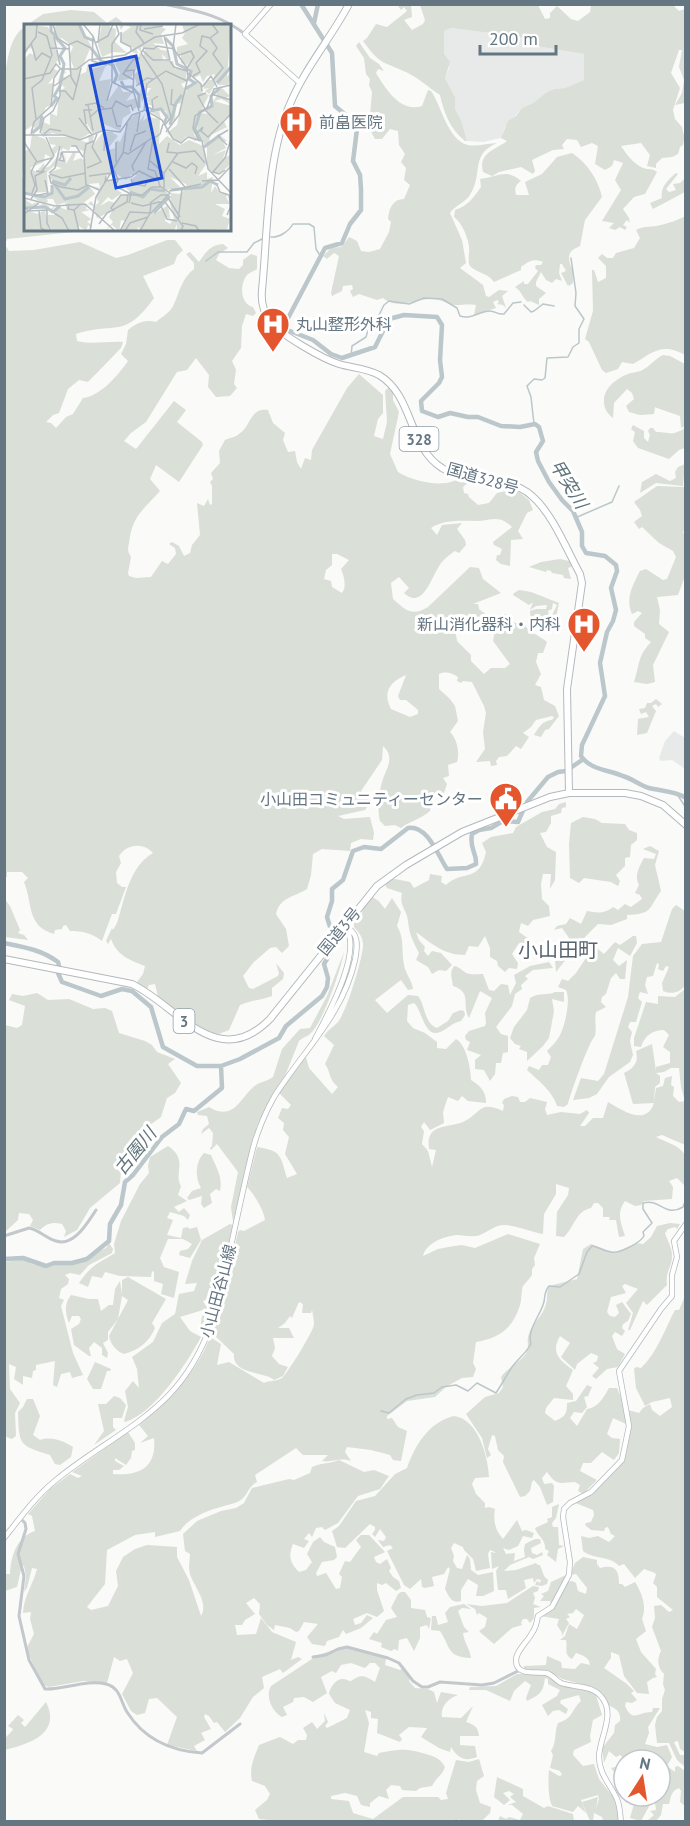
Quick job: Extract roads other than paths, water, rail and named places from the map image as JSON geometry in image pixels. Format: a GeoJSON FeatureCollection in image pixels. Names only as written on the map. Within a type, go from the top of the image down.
{"type":"FeatureCollection","features":[{"type":"Feature","properties":{"kind":"highway","name":"国道328号"},"geometry":{"type":"LineString","coordinates":[[349,4],[300,83],[286,114],[276,155],[262,302],[265,312],[276,328],[325,358],[372,372],[390,384],[401,399],[424,449],[441,468],[458,474],[515,485],[530,494],[545,511],[580,574],[582,583],[567,689],[569,793]]}},
{"type":"Feature","properties":{"kind":"highway","name":"国道3号"},"geometry":{"type":"LineString","coordinates":[[4,959],[132,984],[197,1031],[221,1038],[232,1038],[250,1033],[270,1019],[343,925],[382,881],[462,832],[550,797],[569,793],[625,793],[643,796],[663,805],[686,825]]}},
{"type":"Feature","properties":{"kind":"main road"},"geometry":{"type":"LineString","coordinates":[[272,4],[245,34],[300,83]]}},
{"type":"Feature","properties":{"kind":"main road","name":"小山田谷山線"},"geometry":{"type":"LineString","coordinates":[[4,1538],[54,1482],[157,1405],[180,1382],[191,1367],[216,1313],[257,1133],[276,1095],[310,1047],[320,1037],[337,1010],[354,964],[358,946],[357,938],[350,928],[343,925]]}},
{"type":"Feature","properties":{"kind":"main road"},"geometry":{"type":"LineString","coordinates":[[621,1821],[619,1804],[602,1775],[599,1763],[599,1749],[606,1719],[603,1698],[588,1688],[562,1683],[549,1673],[527,1673],[520,1670],[516,1664],[517,1654],[534,1632],[539,1614],[549,1610],[554,1604],[568,1575],[570,1562],[563,1518],[564,1509],[570,1503],[591,1492],[622,1460],[629,1426],[619,1371],[658,1312],[672,1296],[672,1275],[677,1257],[674,1239],[686,1224]]}},
{"type":"Feature","properties":{"kind":"street"},"geometry":{"type":"LineString","coordinates":[[164,4],[186,7],[218,17],[229,24]]}},
{"type":"Feature","properties":{"kind":"street"},"geometry":{"type":"LineString","coordinates":[[231,25],[245,34]]}},
{"type":"Feature","properties":{"kind":"street"},"geometry":{"type":"LineString","coordinates":[[4,1236],[29,1228],[63,1242],[80,1232],[96,1210]]}},
{"type":"Feature","properties":{"kind":"street"},"geometry":{"type":"LineString","coordinates":[[20,1518],[25,1523],[26,1529],[18,1554],[24,1576],[20,1616],[29,1660],[45,1689],[79,1684],[109,1685],[122,1697],[126,1711],[146,1733],[158,1742],[180,1750],[202,1753],[240,1724]]}},
{"type":"Feature","properties":{"kind":"street"},"geometry":{"type":"LineString","coordinates":[[313,1657],[326,1655],[346,1647],[388,1658],[403,1666],[413,1681],[422,1687],[440,1682],[488,1684],[509,1677],[520,1670]]}},
{"type":"Feature","properties":{"kind":"waterway","name":"甲突川"},"geometry":{"type":"LineString","coordinates":[[301,4],[332,53],[335,106],[354,122],[357,129],[353,161],[360,175],[361,210],[350,224],[342,243],[325,248],[287,320],[285,329],[313,340],[331,354],[342,358],[375,347],[389,319],[404,315],[437,317],[442,325],[440,360],[442,377],[421,401],[422,411],[438,417],[450,413],[478,417],[501,426],[520,427],[535,424],[539,427],[543,441],[536,452],[538,461],[549,482],[573,511],[582,532],[582,546],[586,553],[605,556],[616,565],[617,571],[611,588],[616,610],[607,632],[600,663],[605,696],[582,745],[581,756],[595,767],[627,777],[649,788],[686,798]]}},
{"type":"Feature","properties":{"kind":"waterway"},"geometry":{"type":"LineString","coordinates":[[314,23],[318,4]]}},
{"type":"Feature","properties":{"kind":"waterway"},"geometry":{"type":"LineString","coordinates":[[271,237],[283,234],[293,224],[309,224],[314,227],[316,249],[321,257]]}},
{"type":"Feature","properties":{"kind":"waterway"},"geometry":{"type":"LineString","coordinates":[[206,261],[218,252],[247,252],[254,243],[262,239]]}},
{"type":"Feature","properties":{"kind":"waterway"},"geometry":{"type":"LineString","coordinates":[[534,424],[531,397],[527,386],[534,379],[545,378],[547,358],[568,357],[573,347],[579,343],[579,329],[584,319],[575,306],[576,293],[571,258]]}},
{"type":"Feature","properties":{"kind":"waterway"},"geometry":{"type":"LineString","coordinates":[[351,356],[352,346],[366,337],[371,320],[379,315],[389,301],[409,304],[424,298],[442,299],[457,308],[460,316],[464,317],[490,311],[504,314],[513,303],[521,302]]}},
{"type":"Feature","properties":{"kind":"waterway"},"geometry":{"type":"LineString","coordinates":[[524,305],[531,312],[543,304],[554,306]]}},
{"type":"Feature","properties":{"kind":"waterway"},"geometry":{"type":"LineString","coordinates":[[575,518],[612,502],[619,486]]}},
{"type":"Feature","properties":{"kind":"waterway"},"geometry":{"type":"LineString","coordinates":[[527,802],[548,777],[566,771],[582,760]]}},
{"type":"Feature","properties":{"kind":"waterway"},"geometry":{"type":"LineString","coordinates":[[677,794],[686,808]]}},
{"type":"Feature","properties":{"kind":"waterway"},"geometry":{"type":"LineString","coordinates":[[331,930],[327,917],[332,901],[332,889],[343,880],[353,851],[364,847],[381,849],[408,828],[415,828],[427,836],[447,869],[467,868],[476,864],[472,834],[491,828],[503,821],[518,822],[524,808]]}},
{"type":"Feature","properties":{"kind":"waterway"},"geometry":{"type":"LineString","coordinates":[[4,943],[39,952],[58,962],[59,966]]}},
{"type":"Feature","properties":{"kind":"waterway"},"geometry":{"type":"LineString","coordinates":[[58,973],[62,982],[101,996],[122,989],[132,991],[151,1007],[163,1047],[197,1066],[221,1066],[240,1059],[279,1038],[286,1026],[322,996],[327,987],[328,978],[324,964],[331,952],[332,944]]}},
{"type":"Feature","properties":{"kind":"waterway","name":"古園川"},"geometry":{"type":"LineString","coordinates":[[4,1259],[23,1258],[46,1266],[54,1263],[72,1263],[87,1259],[109,1241],[110,1224],[121,1205],[125,1182],[162,1137],[179,1124],[186,1109],[194,1111],[222,1088],[221,1066]]}},
{"type":"Feature","properties":{"kind":"waterway"},"geometry":{"type":"LineString","coordinates":[[381,1411],[389,1413],[406,1399],[434,1393],[442,1387],[456,1385],[468,1391],[477,1383],[496,1393],[512,1367],[531,1344],[532,1329],[549,1286],[560,1287],[579,1274],[587,1252],[592,1246],[615,1252],[642,1239],[643,1232],[652,1223],[643,1209],[643,1203],[654,1203],[667,1209],[677,1210],[683,1207],[686,1199]]}},
{"type":"Feature","properties":{"kind":"place","name":"前畠医院"},"geometry":{"type":"Point","coordinates":[296,151]}},
{"type":"Feature","properties":{"kind":"place","name":"丸山整形外科"},"geometry":{"type":"Point","coordinates":[273,353]}},
{"type":"Feature","properties":{"kind":"place","name":"新山消化器科・内科"},"geometry":{"type":"Point","coordinates":[584,653]}},
{"type":"Feature","properties":{"kind":"place","name":"小山田コミュニティーセンター"},"geometry":{"type":"Point","coordinates":[506,828]}},
{"type":"Feature","properties":{"kind":"district","name":"小山田町"},"geometry":{"type":"Point","coordinates":[558,950]}}]}
